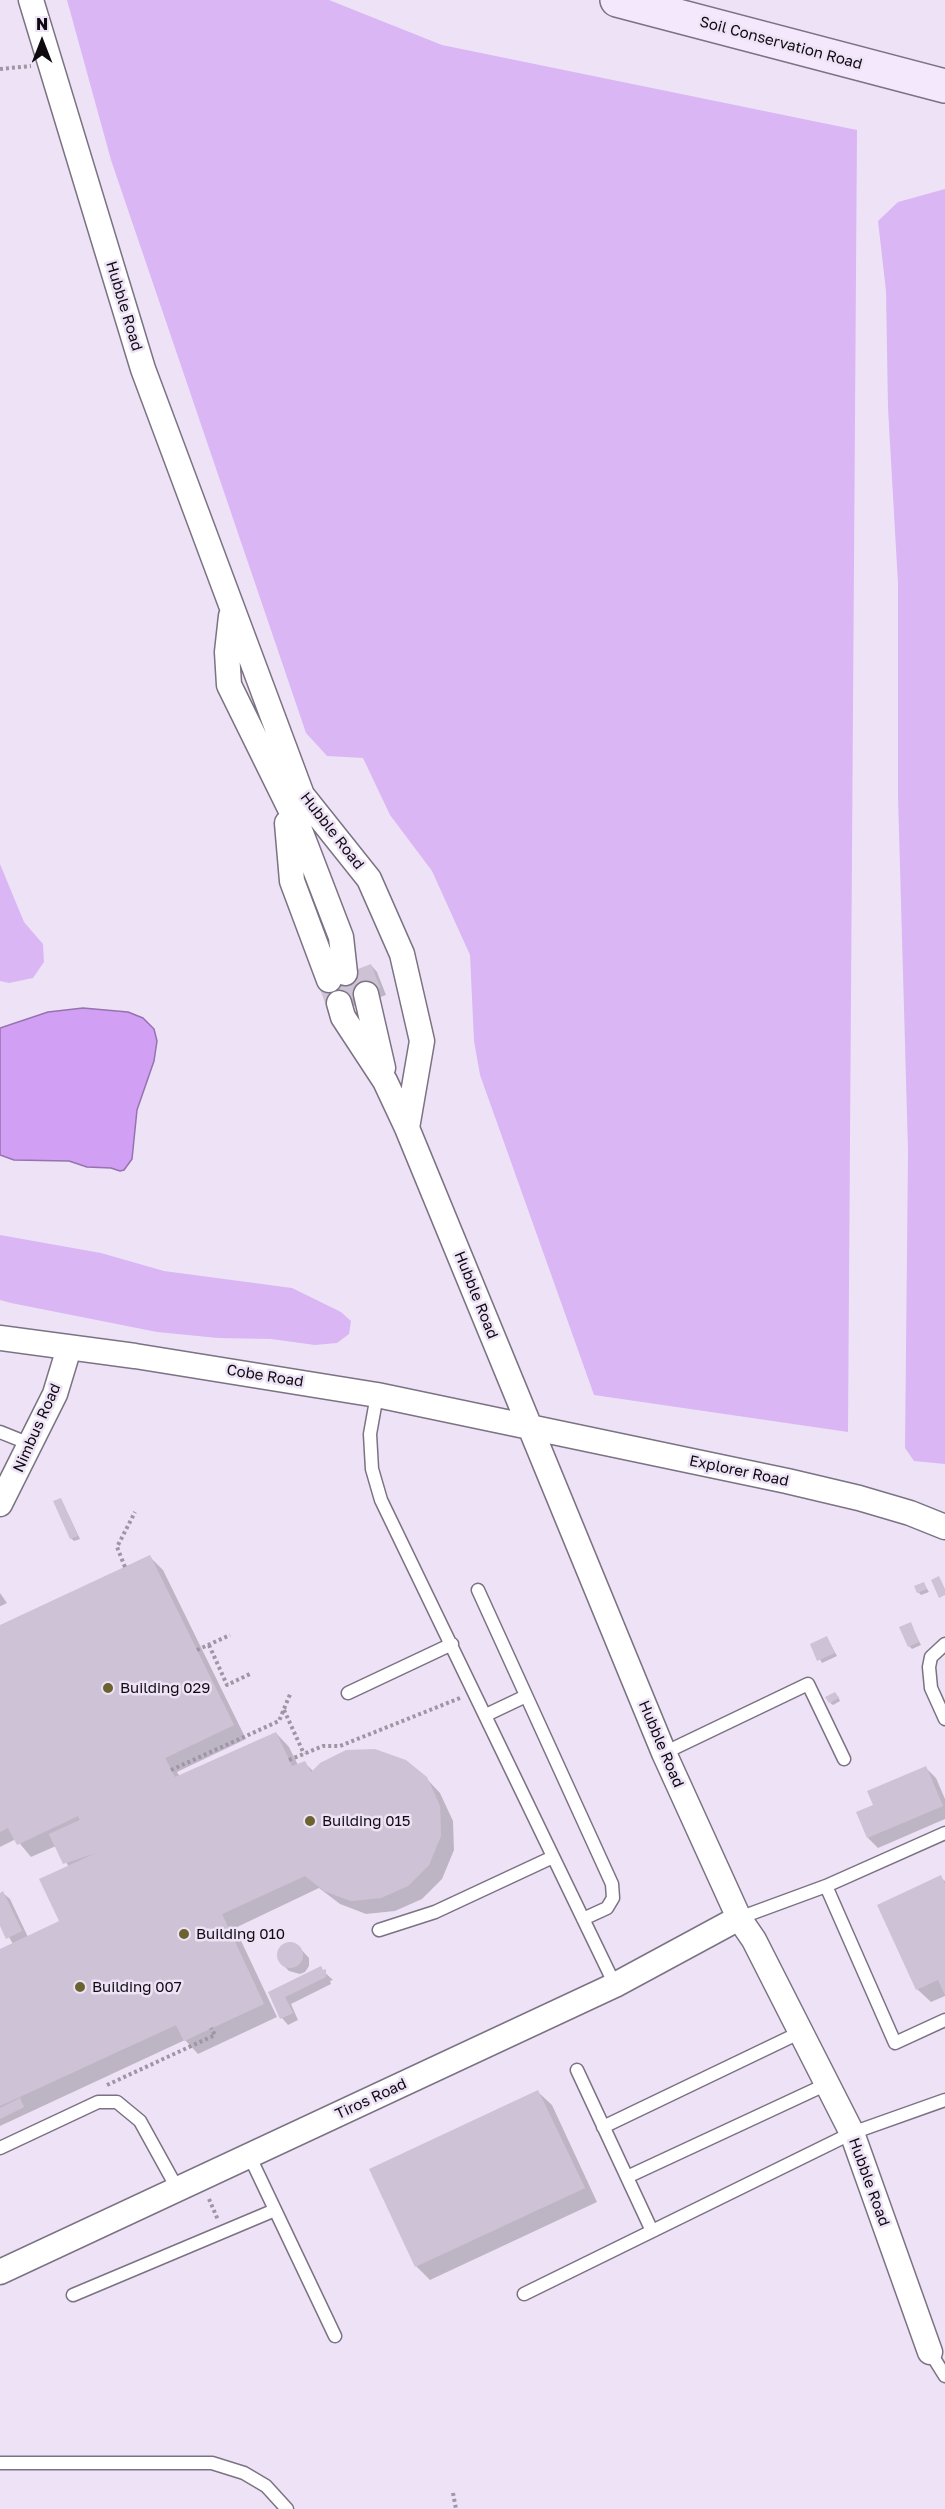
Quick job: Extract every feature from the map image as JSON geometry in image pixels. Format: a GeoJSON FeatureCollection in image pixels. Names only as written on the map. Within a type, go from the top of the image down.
{"type":"FeatureCollection","features":[{"type":"Feature","properties":{"kind":"main road","name":"Soil Conservation Road"},"geometry":{"type":"LineString","coordinates":[[617,0],[945,86]]}},
{"type":"Feature","properties":{"kind":"street","name":"Hubble Road"},"geometry":{"type":"LineString","coordinates":[[31,0],[143,369],[302,795],[369,879],[402,954],[422,1041],[406,1128]]}},
{"type":"Feature","properties":{"kind":"street","name":"Hubble Road"},"geometry":{"type":"LineString","coordinates":[[231,607],[227,652],[230,685],[298,825],[341,937],[344,974],[292,881],[283,796]]}},
{"type":"Feature","properties":{"kind":"street","name":"Hubble Road"},"geometry":{"type":"LineString","coordinates":[[385,1081],[380,1049],[353,998],[343,1017],[385,1081],[406,1128],[664,1753],[739,1918],[754,1940],[852,2133],[930,2352]]}},
{"type":"Feature","properties":{"kind":"street","name":"Cobe Road"},"geometry":{"type":"LineString","coordinates":[[0,1338],[135,1356],[377,1395],[529,1427]]}},
{"type":"Feature","properties":{"kind":"street","name":"Nimbus Road"},"geometry":{"type":"LineString","coordinates":[[0,1504],[55,1394],[69,1348]]}},
{"type":"Feature","properties":{"kind":"street","name":"Explorer Road"},"geometry":{"type":"LineString","coordinates":[[529,1427],[860,1498],[910,1513],[945,1527]]}},
{"type":"Feature","properties":{"kind":"street","name":"Tiros Road"},"geometry":{"type":"LineString","coordinates":[[0,2272],[615,1985],[739,1918]]}},
{"type":"Feature","properties":{"kind":"lane"},"geometry":{"type":"LineString","coordinates":[[377,1395],[370,1434],[372,1468],[381,1500],[615,1985]]}},
{"type":"Feature","properties":{"kind":"lane"},"geometry":{"type":"LineString","coordinates":[[0,1432],[30,1444]]}},
{"type":"Feature","properties":{"kind":"lane"},"geometry":{"type":"LineString","coordinates":[[478,1590],[612,1884],[612,1898],[607,1908],[583,1919]]}},
{"type":"Feature","properties":{"kind":"lane"},"geometry":{"type":"LineString","coordinates":[[348,1693],[452,1644]]}},
{"type":"Feature","properties":{"kind":"lane"},"geometry":{"type":"LineString","coordinates":[[945,1644],[931,1657],[929,1667],[931,1688],[945,1719]]}},
{"type":"Feature","properties":{"kind":"lane"},"geometry":{"type":"LineString","coordinates":[[664,1753],[808,1684],[844,1759]]}},
{"type":"Feature","properties":{"kind":"lane"},"geometry":{"type":"LineString","coordinates":[[486,1716],[526,1696]]}},
{"type":"Feature","properties":{"kind":"lane"},"geometry":{"type":"LineString","coordinates":[[739,1918],[826,1886],[945,1833]]}},
{"type":"Feature","properties":{"kind":"lane"},"geometry":{"type":"LineString","coordinates":[[379,1930],[435,1912],[553,1857]]}},
{"type":"Feature","properties":{"kind":"lane"},"geometry":{"type":"LineString","coordinates":[[826,1886],[895,2043],[945,2020]]}},
{"type":"Feature","properties":{"kind":"lane"},"geometry":{"type":"LineString","coordinates":[[603,2127],[801,2032]]}},
{"type":"Feature","properties":{"kind":"lane"},"geometry":{"type":"LineString","coordinates":[[577,2070],[652,2231]]}},
{"type":"Feature","properties":{"kind":"lane"},"geometry":{"type":"LineString","coordinates":[[627,2177],[827,2084]]}},
{"type":"Feature","properties":{"kind":"lane"},"geometry":{"type":"LineString","coordinates":[[524,2294],[852,2133],[945,2100]]}},
{"type":"Feature","properties":{"kind":"lane"},"geometry":{"type":"LineString","coordinates":[[0,2148],[98,2103],[117,2103],[140,2121],[177,2188]]}},
{"type":"Feature","properties":{"kind":"lane"},"geometry":{"type":"LineString","coordinates":[[249,2155],[335,2336]]}},
{"type":"Feature","properties":{"kind":"lane"},"geometry":{"type":"LineString","coordinates":[[73,2295],[275,2210]]}},
{"type":"Feature","properties":{"kind":"lane"},"geometry":{"type":"LineString","coordinates":[[930,2352],[945,2376]]}},
{"type":"Feature","properties":{"kind":"lane"},"geometry":{"type":"LineString","coordinates":[[0,2463],[212,2463],[244,2474],[258,2482],[287,2509]]}},
{"type":"Feature","properties":{"kind":"path"},"geometry":{"type":"LineString","coordinates":[[0,69],[50,63]]}},
{"type":"Feature","properties":{"kind":"path"},"geometry":{"type":"LineString","coordinates":[[125,1567],[117,1547],[135,1512]]}},
{"type":"Feature","properties":{"kind":"path"},"geometry":{"type":"LineString","coordinates":[[197,1650],[230,1635]]}},
{"type":"Feature","properties":{"kind":"path"},"geometry":{"type":"LineString","coordinates":[[209,1645],[227,1685],[252,1673]]}},
{"type":"Feature","properties":{"kind":"path"},"geometry":{"type":"LineString","coordinates":[[171,1770],[279,1720],[291,1692]]}},
{"type":"Feature","properties":{"kind":"path"},"geometry":{"type":"LineString","coordinates":[[289,1760],[323,1746],[340,1746],[475,1692]]}},
{"type":"Feature","properties":{"kind":"path"},"geometry":{"type":"LineString","coordinates":[[284,1709],[304,1754]]}},
{"type":"Feature","properties":{"kind":"path"},"geometry":{"type":"LineString","coordinates":[[98,2089],[215,2035],[211,2028]]}},
{"type":"Feature","properties":{"kind":"path"},"geometry":{"type":"LineString","coordinates":[[453,2493],[456,2509]]}},
{"type":"Feature","properties":{"kind":"shaded area"},"geometry":{"type":"Polygon","coordinates":[[[67,0],[329,0],[442,45],[857,130],[848,1432],[594,1395],[480,1075],[474,1041],[470,955],[432,871],[390,815],[363,758],[327,756],[306,733],[111,160],[67,0]]]}},
{"type":"Feature","properties":{"kind":"shaded area"},"geometry":{"type":"Polygon","coordinates":[[[945,189],[945,1464],[914,1461],[905,1448],[908,1151],[898,796],[898,584],[888,408],[886,291],[878,221],[898,202],[945,189]]]}},
{"type":"Feature","properties":{"kind":"shaded area"},"geometry":{"type":"Polygon","coordinates":[[[0,864],[24,922],[43,944],[44,962],[33,978],[9,983],[0,981],[0,864]]]}},
{"type":"Feature","properties":{"kind":"shaded area"},"geometry":{"type":"Polygon","coordinates":[[[83,1008],[128,1012],[143,1018],[154,1029],[157,1041],[154,1061],[137,1110],[132,1159],[124,1170],[120,1171],[111,1168],[87,1167],[69,1161],[14,1160],[0,1155],[0,1028],[48,1012],[83,1008]]]}},
{"type":"Feature","properties":{"kind":"shaded area"},"geometry":{"type":"Polygon","coordinates":[[[0,1235],[101,1253],[164,1271],[292,1288],[341,1312],[351,1321],[349,1334],[337,1343],[315,1345],[271,1339],[218,1338],[157,1332],[0,1300],[0,1235]]]}},
{"type":"Feature","properties":{"kind":"building"},"geometry":{"type":"Polygon","coordinates":[[[371,964],[380,988],[327,1008],[318,984],[371,964]]]}},
{"type":"Feature","properties":{"kind":"building"},"geometry":{"type":"Polygon","coordinates":[[[61,1498],[78,1536],[70,1539],[53,1501],[61,1498]]]}},
{"type":"Feature","properties":{"kind":"building"},"geometry":{"type":"Polygon","coordinates":[[[150,1555],[234,1725],[165,1758],[175,1777],[276,1732],[292,1766],[305,1761],[311,1772],[320,1763],[346,1750],[375,1749],[406,1760],[427,1777],[440,1806],[441,1836],[429,1865],[408,1886],[381,1898],[351,1901],[324,1891],[305,1876],[222,1914],[264,2004],[184,2041],[176,2025],[0,2106],[0,1949],[59,1921],[39,1879],[96,1853],[63,1864],[49,1834],[80,1820],[78,1816],[17,1845],[8,1828],[0,1832],[0,1625],[150,1555]]]}},
{"type":"Feature","properties":{"kind":"building"},"geometry":{"type":"Polygon","coordinates":[[[939,1576],[945,1589],[945,1595],[939,1598],[931,1580],[939,1576]]]}},
{"type":"Feature","properties":{"kind":"building"},"geometry":{"type":"Polygon","coordinates":[[[924,1582],[927,1589],[917,1593],[914,1586],[924,1582]]]}},
{"type":"Feature","properties":{"kind":"building"},"geometry":{"type":"Polygon","coordinates":[[[911,1622],[919,1642],[908,1647],[899,1627],[911,1622]]]}},
{"type":"Feature","properties":{"kind":"building"},"geometry":{"type":"Polygon","coordinates":[[[827,1636],[835,1653],[817,1661],[810,1644],[827,1636]]]}},
{"type":"Feature","properties":{"kind":"building"},"geometry":{"type":"Polygon","coordinates":[[[835,1692],[839,1698],[829,1703],[825,1697],[835,1692]]]}},
{"type":"Feature","properties":{"kind":"building"},"geometry":{"type":"Polygon","coordinates":[[[926,1766],[943,1806],[867,1838],[856,1812],[873,1805],[867,1791],[926,1766]]]}},
{"type":"Feature","properties":{"kind":"building"},"geometry":{"type":"Polygon","coordinates":[[[941,1875],[945,1884],[945,1995],[938,1980],[916,1990],[877,1905],[941,1875]]]}},
{"type":"Feature","properties":{"kind":"building"},"geometry":{"type":"Polygon","coordinates":[[[3,1891],[22,1931],[6,1939],[0,1926],[0,1893],[3,1891]]]}},
{"type":"Feature","properties":{"kind":"building"},"geometry":{"type":"Polygon","coordinates":[[[290,1942],[299,1946],[303,1955],[299,1964],[290,1968],[281,1964],[277,1955],[281,1946],[290,1942]]]}},
{"type":"Feature","properties":{"kind":"building"},"geometry":{"type":"Polygon","coordinates":[[[321,1966],[323,1970],[326,1969],[326,1977],[285,1997],[293,2013],[280,2019],[268,1992],[321,1966]]]}},
{"type":"Feature","properties":{"kind":"building"},"geometry":{"type":"Polygon","coordinates":[[[538,2090],[585,2188],[415,2267],[369,2169],[538,2090]]]}},
{"type":"Feature","properties":{"kind":"building"},"geometry":{"type":"Polygon","coordinates":[[[20,2098],[24,2107],[0,2119],[0,2108],[20,2098]]]}},
{"type":"Feature","properties":{"kind":"tunnel"},"geometry":{"type":"LineString","coordinates":[[357,970],[366,994]]}},
{"type":"Feature","properties":{"kind":"place","name":"Building 029"},"geometry":{"type":"Point","coordinates":[108,1688]}},
{"type":"Feature","properties":{"kind":"place","name":"Building 015"},"geometry":{"type":"Point","coordinates":[310,1821]}},
{"type":"Feature","properties":{"kind":"place","name":"Building 010"},"geometry":{"type":"Point","coordinates":[184,1934]}},
{"type":"Feature","properties":{"kind":"place","name":"Building 007"},"geometry":{"type":"Point","coordinates":[80,1987]}}]}
